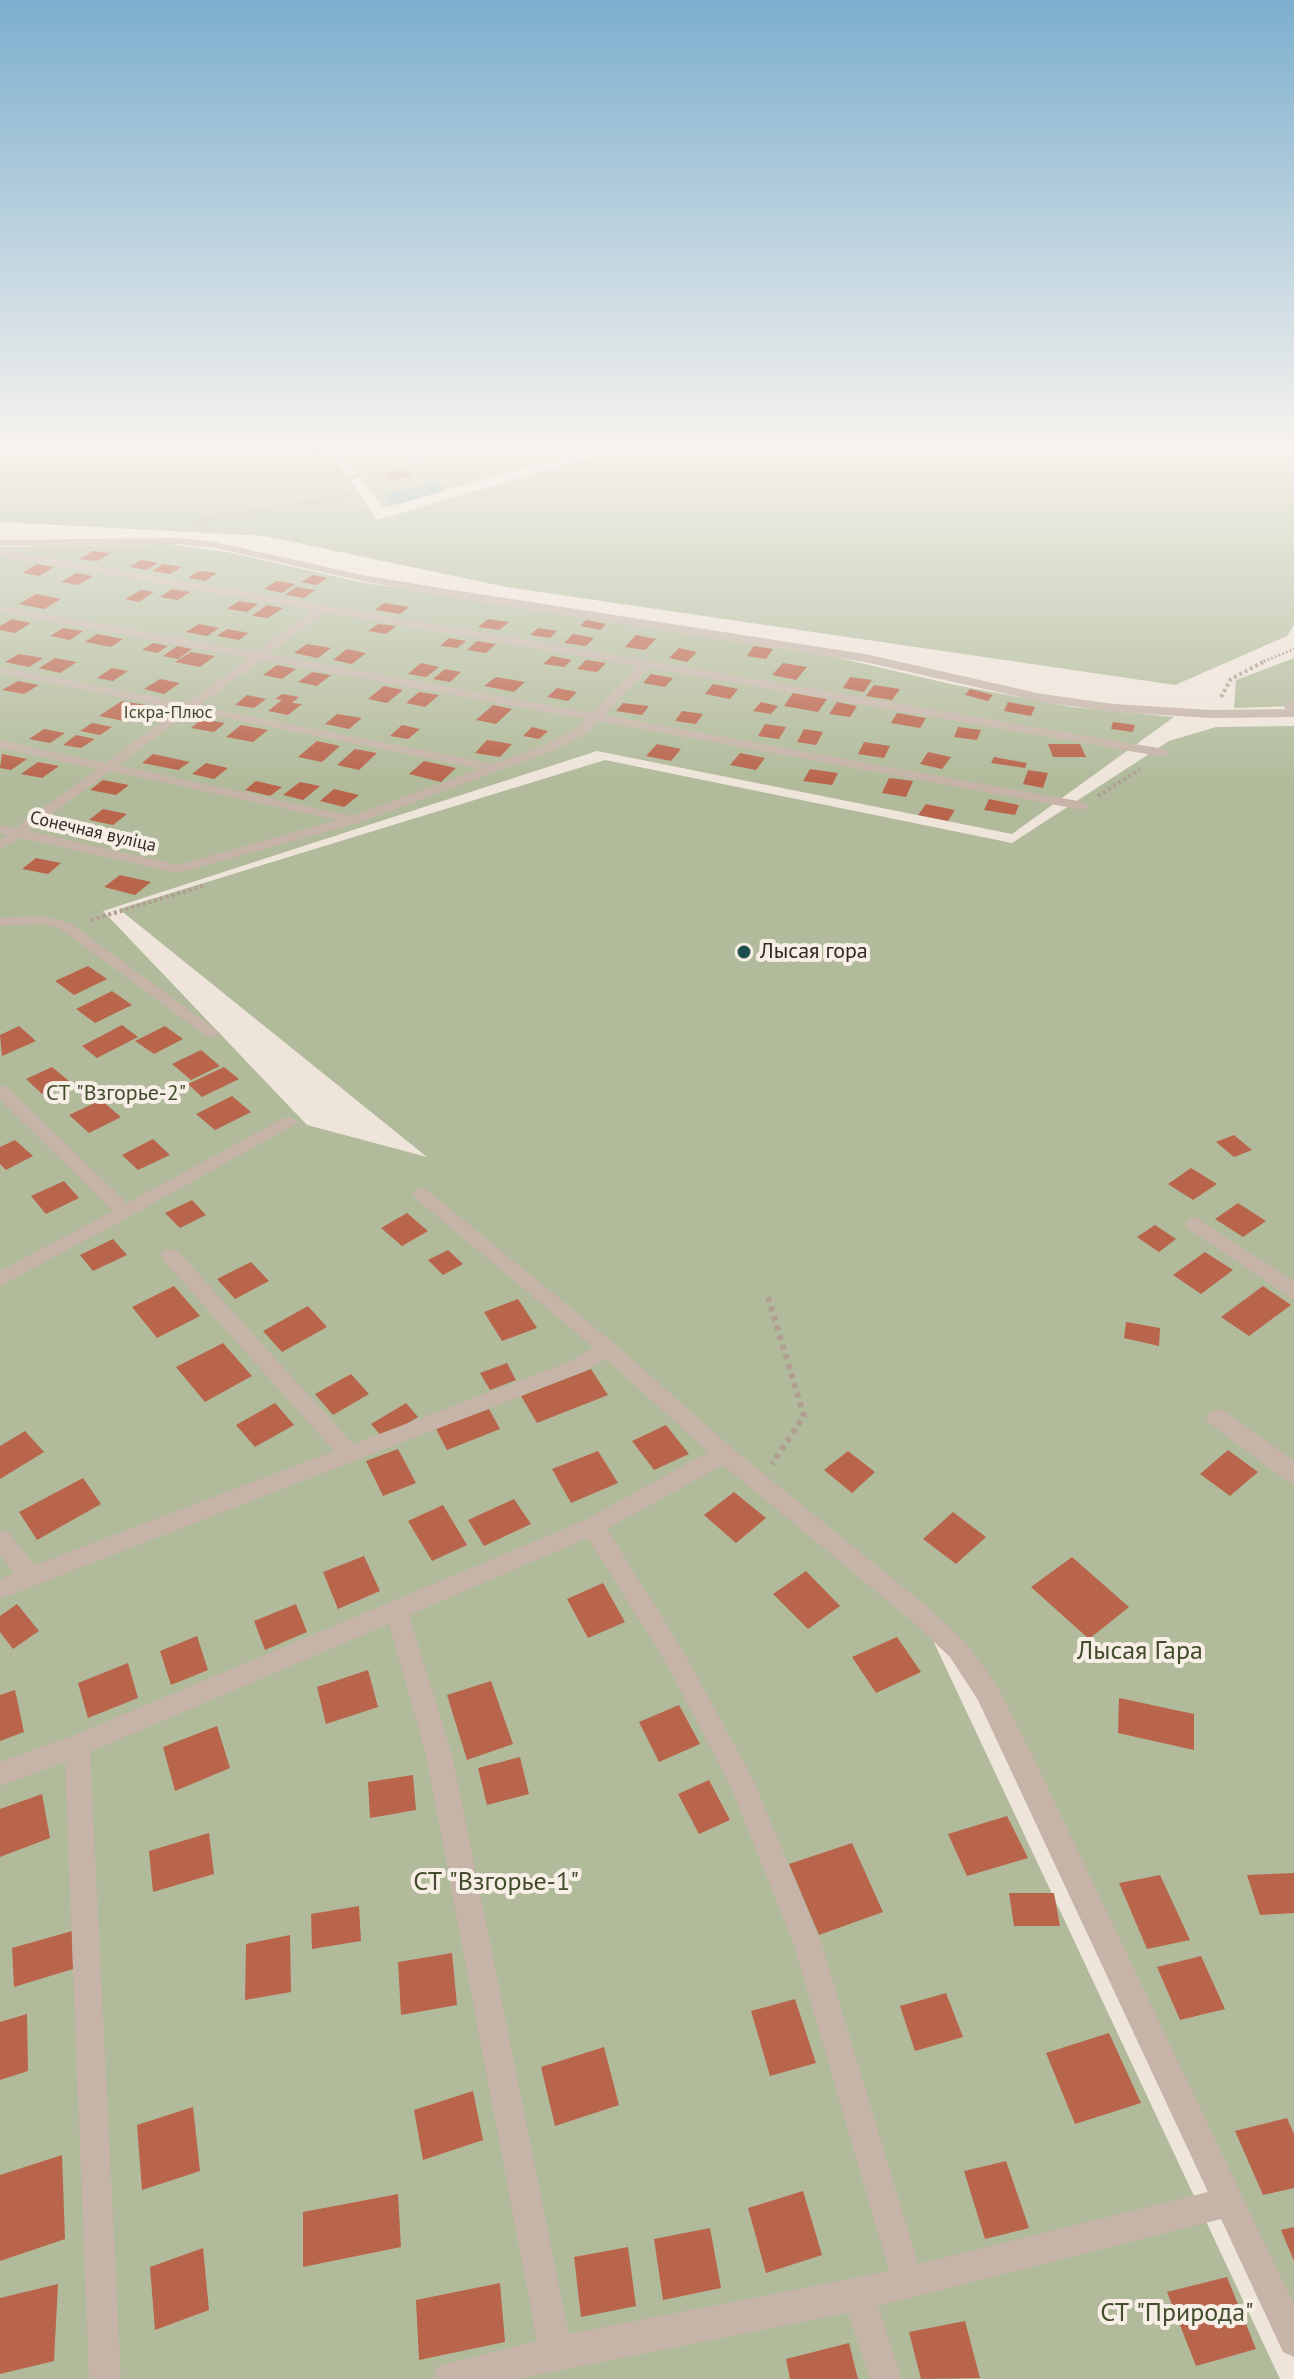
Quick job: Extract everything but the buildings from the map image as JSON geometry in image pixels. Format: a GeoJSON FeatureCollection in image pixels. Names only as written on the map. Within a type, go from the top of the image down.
{"type":"FeatureCollection","features":[{"type":"Feature","properties":{"kind":"street"},"geometry":{"type":"LineString","coordinates":[[289,561],[390,583],[865,658],[1042,698],[1114,708],[1211,714],[1294,710]]}},
{"type":"Feature","properties":{"kind":"street"},"geometry":{"type":"LineString","coordinates":[[1195,1224],[1294,1292]]}},
{"type":"Feature","properties":{"kind":"street"},"geometry":{"type":"LineString","coordinates":[[1218,1418],[1294,1474]]}},
{"type":"Feature","properties":{"kind":"lane"},"geometry":{"type":"LineString","coordinates":[[47,561],[1164,753]]}},
{"type":"Feature","properties":{"kind":"lane"},"geometry":{"type":"LineString","coordinates":[[0,846],[324,608]]}},
{"type":"Feature","properties":{"kind":"lane"},"geometry":{"type":"LineString","coordinates":[[0,609],[1083,806]]}},
{"type":"Feature","properties":{"kind":"lane"},"geometry":{"type":"LineString","coordinates":[[0,744],[353,820],[498,768],[583,730],[646,663]]}},
{"type":"Feature","properties":{"kind":"lane"},"geometry":{"type":"LineString","coordinates":[[0,670],[498,768]]}},
{"type":"Feature","properties":{"kind":"lane","name":"Сонечная вуліца"},"geometry":{"type":"LineString","coordinates":[[0,829],[178,869],[353,820]]}},
{"type":"Feature","properties":{"kind":"lane"},"geometry":{"type":"LineString","coordinates":[[0,922],[46,920],[67,927],[212,1033]]}},
{"type":"Feature","properties":{"kind":"lane"},"geometry":{"type":"LineString","coordinates":[[0,1090],[125,1212]]}},
{"type":"Feature","properties":{"kind":"lane"},"geometry":{"type":"LineString","coordinates":[[0,1279],[290,1122]]}},
{"type":"Feature","properties":{"kind":"lane"},"geometry":{"type":"LineString","coordinates":[[421,1194],[607,1348],[724,1454],[921,1615],[958,1650],[987,1692],[1294,2341]]}},
{"type":"Feature","properties":{"kind":"lane"},"geometry":{"type":"LineString","coordinates":[[170,1255],[349,1454]]}},
{"type":"Feature","properties":{"kind":"lane"},"geometry":{"type":"LineString","coordinates":[[0,1589],[578,1366],[607,1348]]}},
{"type":"Feature","properties":{"kind":"lane"},"geometry":{"type":"LineString","coordinates":[[0,1774],[77,1746],[593,1526],[724,1454]]}},
{"type":"Feature","properties":{"kind":"lane"},"geometry":{"type":"LineString","coordinates":[[593,1526],[674,1656],[740,1779],[808,1945],[908,2282]]}},
{"type":"Feature","properties":{"kind":"lane"},"geometry":{"type":"LineString","coordinates":[[0,1539],[31,1577]]}},
{"type":"Feature","properties":{"kind":"lane"},"geometry":{"type":"LineString","coordinates":[[397,1612],[439,1755],[556,2353]]}},
{"type":"Feature","properties":{"kind":"lane"},"geometry":{"type":"LineString","coordinates":[[77,1746],[105,2379]]}},
{"type":"Feature","properties":{"kind":"lane"},"geometry":{"type":"LineString","coordinates":[[466,2377],[556,2353],[858,2295],[1228,2202]]}},
{"type":"Feature","properties":{"kind":"lane"},"geometry":{"type":"LineString","coordinates":[[858,2295],[886,2379]]}},
{"type":"Feature","properties":{"kind":"path"},"geometry":{"type":"LineString","coordinates":[[1211,714],[1231,679],[1245,669],[1294,649]]}},
{"type":"Feature","properties":{"kind":"path"},"geometry":{"type":"LineString","coordinates":[[67,927],[206,885]]}},
{"type":"Feature","properties":{"kind":"path"},"geometry":{"type":"LineString","coordinates":[[752,1477],[766,1472],[804,1416],[768,1297]]}},
{"type":"Feature","properties":{"kind":"green space"},"geometry":{"type":"Polygon","coordinates":[[[0,561],[267,561],[360,582],[835,657],[955,685],[1072,707],[1174,717],[1012,834],[597,751],[103,911],[307,1125],[427,1157],[119,909],[605,760],[1012,843],[1169,741],[1216,727],[1294,726],[1294,2339],[987,1692],[922,1617],[1280,2379],[0,2379],[0,561]]]}},
{"type":"Feature","properties":{"kind":"green space"},"geometry":{"type":"Polygon","coordinates":[[[383,561],[1294,561],[1294,625],[1287,636],[1175,685],[506,587],[383,561]]]}},
{"type":"Feature","properties":{"kind":"green space"},"geometry":{"type":"Polygon","coordinates":[[[1294,658],[1294,706],[1234,708],[1236,680],[1294,658]]]}},
{"type":"Feature","properties":{"kind":"place","name":"Лысая гора"},"geometry":{"type":"Point","coordinates":[744,952]}},
{"type":"Feature","properties":{"kind":"park label","name":"Іскра-Плюс"},"geometry":{"type":"Point","coordinates":[168,713]}},
{"type":"Feature","properties":{"kind":"park label","name":"СТ \"Взгорье-2\""},"geometry":{"type":"Point","coordinates":[116,1094]}},
{"type":"Feature","properties":{"kind":"park label","name":"Лысая Гара"},"geometry":{"type":"Point","coordinates":[1140,1652]}},
{"type":"Feature","properties":{"kind":"park label","name":"СТ \"Взгорье-1\""},"geometry":{"type":"Point","coordinates":[496,1883]}},
{"type":"Feature","properties":{"kind":"park label","name":"СТ \"Природа\""},"geometry":{"type":"Point","coordinates":[1177,2314]}}]}
